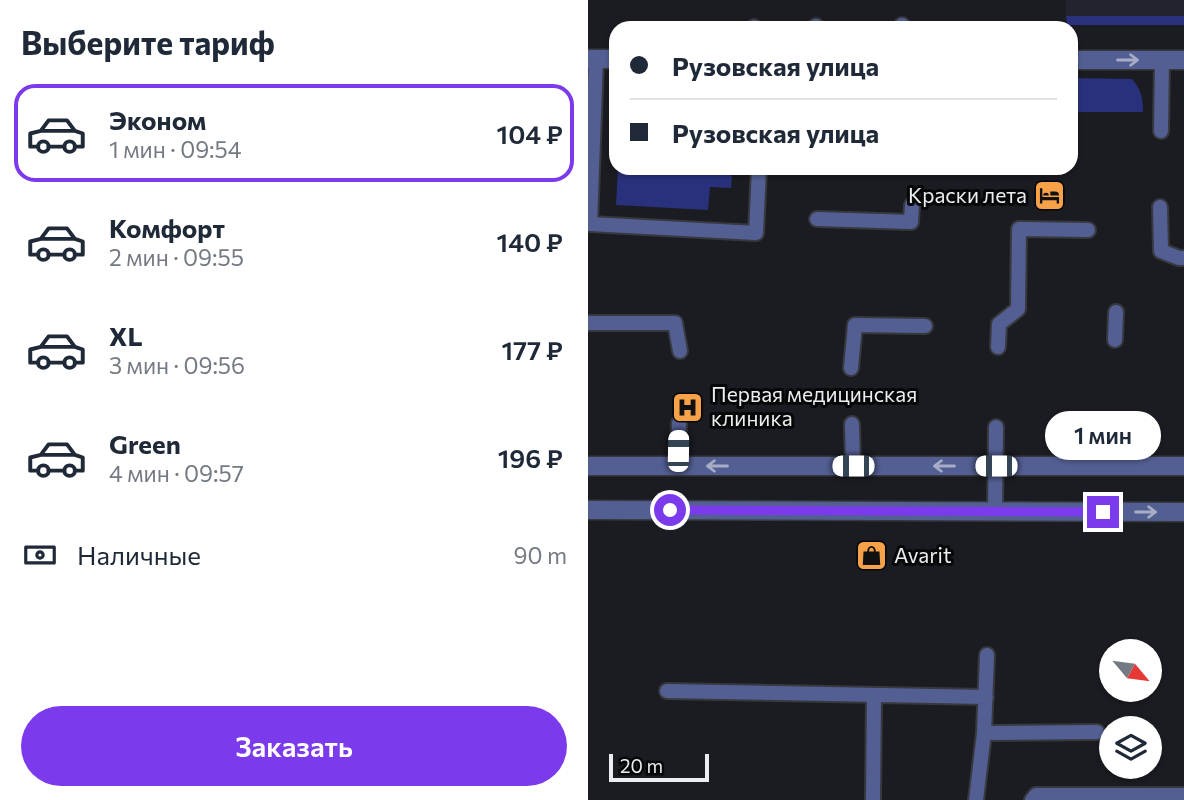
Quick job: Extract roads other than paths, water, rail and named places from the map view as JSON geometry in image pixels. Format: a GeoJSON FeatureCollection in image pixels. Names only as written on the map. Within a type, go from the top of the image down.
{"type":"FeatureCollection","features":[{"type":"Feature","properties":{"kind":"street"},"geometry":{"type":"LineString","coordinates":[[1078,60],[1184,60]]}},
{"type":"Feature","properties":{"kind":"street"},"geometry":{"type":"LineString","coordinates":[[588,466],[1184,466]]}},
{"type":"Feature","properties":{"kind":"street"},"geometry":{"type":"LineString","coordinates":[[588,510],[1184,512]]}},
{"type":"Feature","properties":{"kind":"lane"},"geometry":{"type":"LineString","coordinates":[[592,59],[589,225],[756,233],[759,175]]}},
{"type":"Feature","properties":{"kind":"lane"},"geometry":{"type":"LineString","coordinates":[[1161,131],[1162,60]]}},
{"type":"Feature","properties":{"kind":"lane"},"geometry":{"type":"LineString","coordinates":[[817,219],[911,222],[912,205]]}},
{"type":"Feature","properties":{"kind":"lane"},"geometry":{"type":"LineString","coordinates":[[1160,207],[1161,251],[1184,258]]}},
{"type":"Feature","properties":{"kind":"lane"},"geometry":{"type":"LineString","coordinates":[[998,347],[999,324],[1018,309],[1019,229],[1052,222],[1088,230]]}},
{"type":"Feature","properties":{"kind":"lane"},"geometry":{"type":"LineString","coordinates":[[1115,340],[1116,312]]}},
{"type":"Feature","properties":{"kind":"lane"},"geometry":{"type":"LineString","coordinates":[[588,323],[675,323],[680,351]]}},
{"type":"Feature","properties":{"kind":"lane"},"geometry":{"type":"LineString","coordinates":[[851,368],[855,325],[925,326]]}},
{"type":"Feature","properties":{"kind":"lane"},"geometry":{"type":"LineString","coordinates":[[678,466],[679,423]]}},
{"type":"Feature","properties":{"kind":"lane"},"geometry":{"type":"LineString","coordinates":[[852,424],[853,466]]}},
{"type":"Feature","properties":{"kind":"lane"},"geometry":{"type":"LineString","coordinates":[[995,511],[996,427]]}},
{"type":"Feature","properties":{"kind":"lane"},"geometry":{"type":"LineString","coordinates":[[1111,465],[1112,428]]}},
{"type":"Feature","properties":{"kind":"lane"},"geometry":{"type":"LineString","coordinates":[[976,800],[984,733],[987,655]]}},
{"type":"Feature","properties":{"kind":"lane"},"geometry":{"type":"LineString","coordinates":[[667,691],[986,697]]}},
{"type":"Feature","properties":{"kind":"lane"},"geometry":{"type":"LineString","coordinates":[[873,798],[874,695]]}},
{"type":"Feature","properties":{"kind":"lane"},"geometry":{"type":"LineString","coordinates":[[984,733],[1097,732]]}},
{"type":"Feature","properties":{"kind":"lane"},"geometry":{"type":"LineString","coordinates":[[1032,800],[1036,795],[1184,794]]}},
{"type":"Feature","properties":{"kind":"place","name":"Краски лета"},"geometry":{"type":"Point","coordinates":[1050,196]}},
{"type":"Feature","properties":{"kind":"place","name":"Первая медицинская клиника"},"geometry":{"type":"Point","coordinates":[688,407]}},
{"type":"Feature","properties":{"kind":"place","name":"Avarit"},"geometry":{"type":"Point","coordinates":[871,556]}}]}
